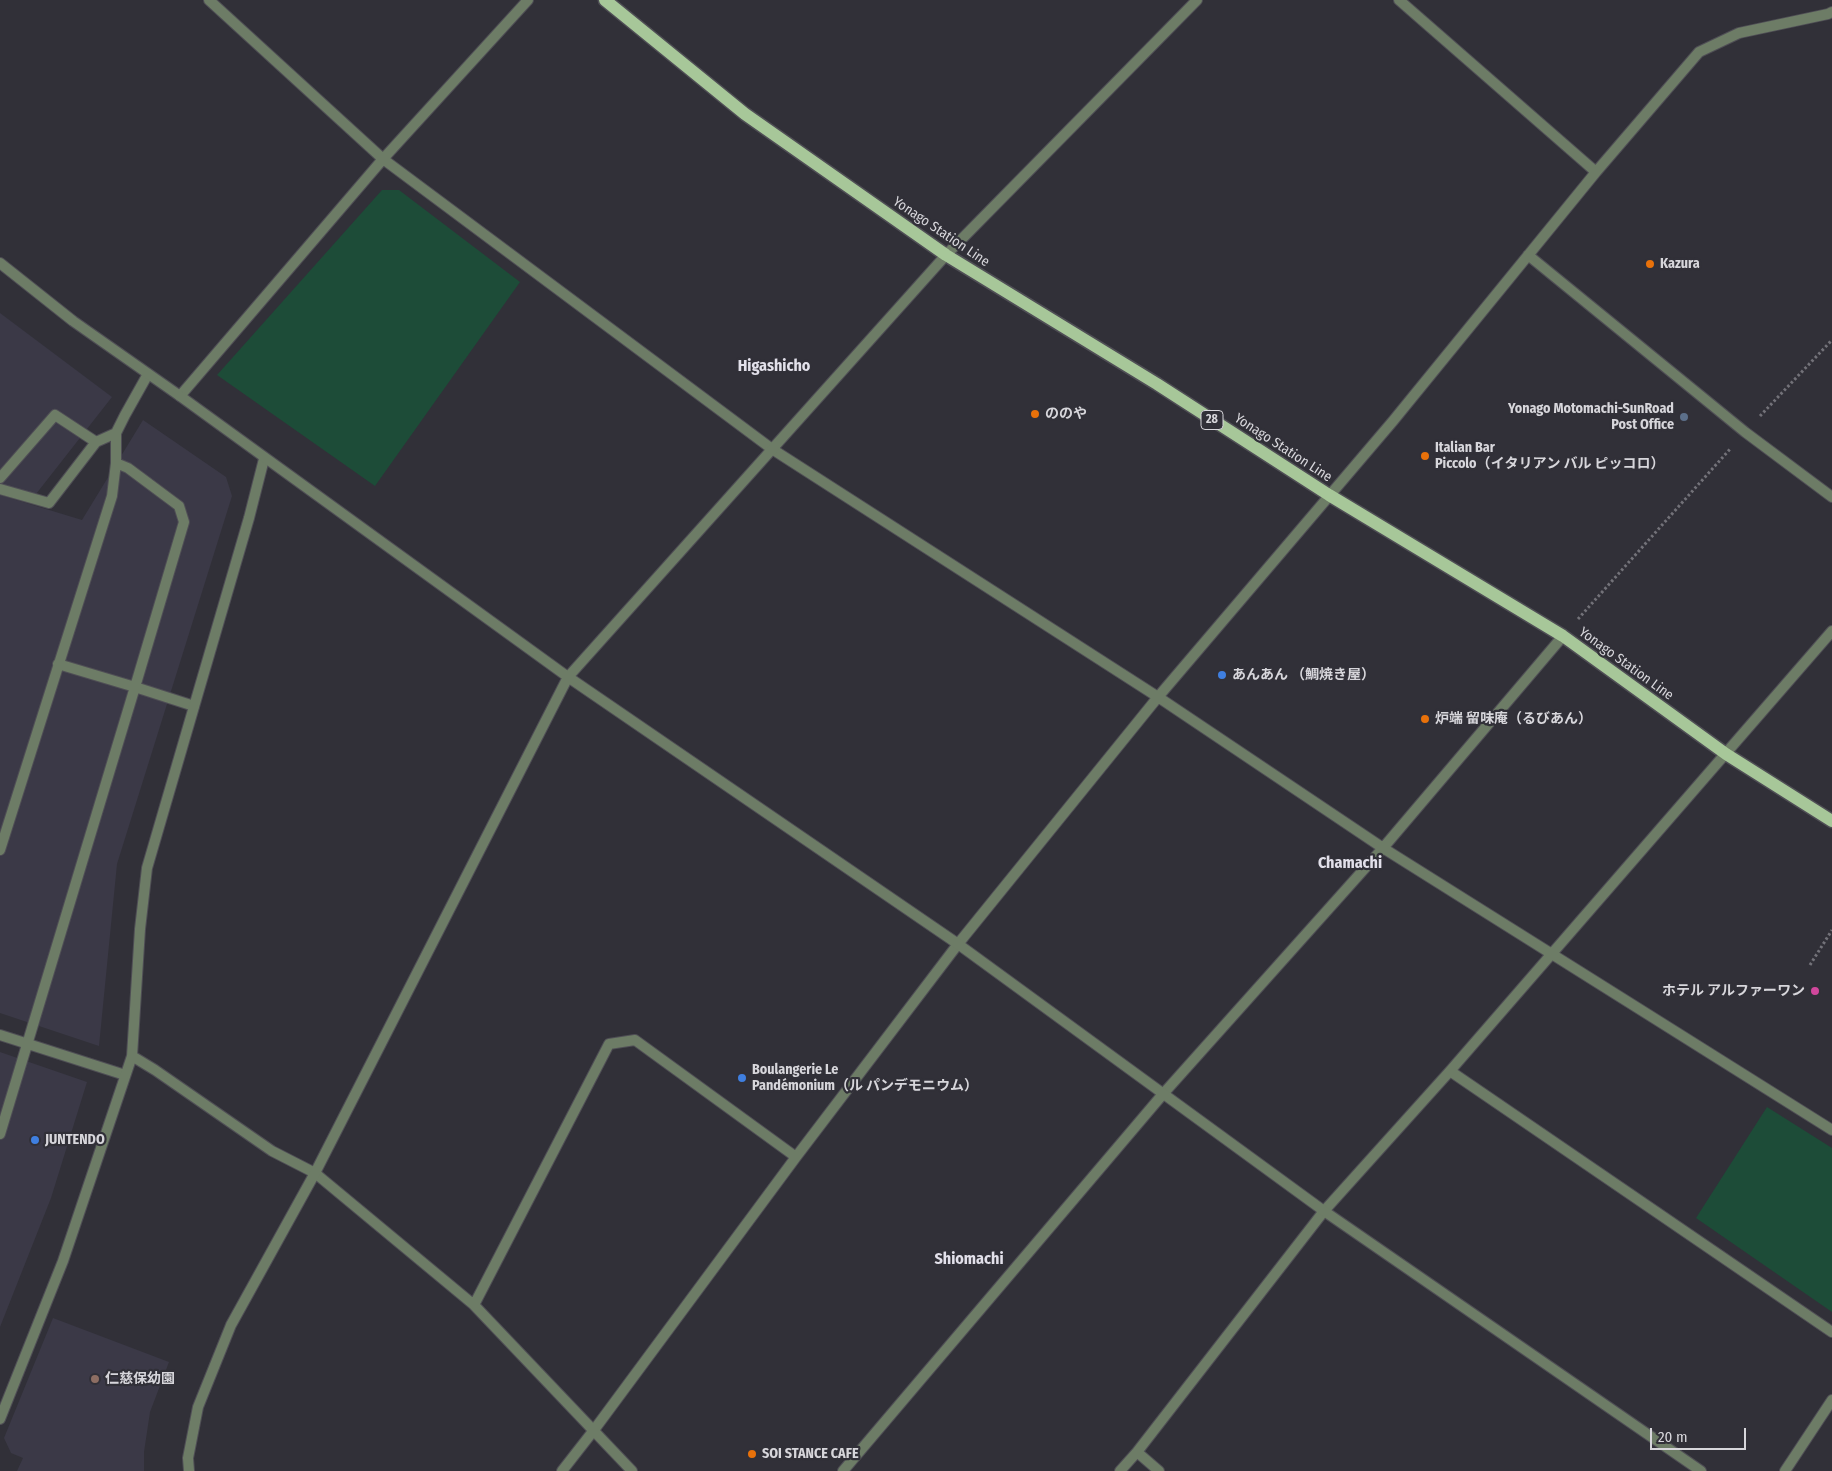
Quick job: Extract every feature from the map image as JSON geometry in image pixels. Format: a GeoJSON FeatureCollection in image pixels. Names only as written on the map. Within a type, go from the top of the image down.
{"type":"FeatureCollection","features":[{"type":"Feature","properties":{"kind":"main road","name":"Yonago Station Line"},"geometry":{"type":"LineString","coordinates":[[605,0],[745,114],[946,255],[1157,384],[1329,495],[1562,636],[1726,754],[1832,821]]}},
{"type":"Feature","properties":{"kind":"street"},"geometry":{"type":"LineString","coordinates":[[209,0],[383,159],[772,450],[1158,697],[1383,848],[1832,1130]]}},
{"type":"Feature","properties":{"kind":"street"},"geometry":{"type":"LineString","coordinates":[[180,396],[383,159],[528,0]]}},
{"type":"Feature","properties":{"kind":"street"},"geometry":{"type":"LineString","coordinates":[[189,1471],[188,1458],[198,1407],[231,1325],[315,1173],[568,677],[946,255],[1197,0]]}},
{"type":"Feature","properties":{"kind":"street"},"geometry":{"type":"LineString","coordinates":[[1398,0],[1596,172]]}},
{"type":"Feature","properties":{"kind":"street"},"geometry":{"type":"LineString","coordinates":[[562,1471],[796,1157],[958,944],[1158,697],[1394,421],[1596,172],[1699,52],[1739,33],[1832,12]]}},
{"type":"Feature","properties":{"kind":"street"},"geometry":{"type":"LineString","coordinates":[[1528,255],[1745,432],[1832,497]]}},
{"type":"Feature","properties":{"kind":"street"},"geometry":{"type":"LineString","coordinates":[[0,263],[73,321],[180,396],[568,677],[958,944],[1324,1211],[1701,1471]]}},
{"type":"Feature","properties":{"kind":"street"},"geometry":{"type":"LineString","coordinates":[[0,850],[112,496],[116,463],[116,434],[148,374]]}},
{"type":"Feature","properties":{"kind":"street"},"geometry":{"type":"LineString","coordinates":[[0,478],[55,415],[96,442]]}},
{"type":"Feature","properties":{"kind":"street"},"geometry":{"type":"LineString","coordinates":[[0,489],[49,503],[96,442],[116,434]]}},
{"type":"Feature","properties":{"kind":"street"},"geometry":{"type":"LineString","coordinates":[[0,1419],[63,1261],[132,1056],[140,929],[147,868],[249,518],[264,458]]}},
{"type":"Feature","properties":{"kind":"street"},"geometry":{"type":"LineString","coordinates":[[0,1134],[184,522],[179,506],[128,468],[116,463]]}},
{"type":"Feature","properties":{"kind":"street"},"geometry":{"type":"LineString","coordinates":[[1120,1471],[1137,1452],[1324,1211],[1450,1071],[1832,631]]}},
{"type":"Feature","properties":{"kind":"street"},"geometry":{"type":"LineString","coordinates":[[844,1471],[1163,1094],[1383,848],[1562,636]]}},
{"type":"Feature","properties":{"kind":"street"},"geometry":{"type":"LineString","coordinates":[[58,664],[194,706]]}},
{"type":"Feature","properties":{"kind":"street"},"geometry":{"type":"LineString","coordinates":[[0,1035],[125,1075]]}},
{"type":"Feature","properties":{"kind":"street"},"geometry":{"type":"LineString","coordinates":[[474,1305],[609,1044],[634,1040],[796,1157]]}},
{"type":"Feature","properties":{"kind":"street"},"geometry":{"type":"LineString","coordinates":[[132,1056],[272,1151],[315,1173],[474,1305],[632,1471]]}},
{"type":"Feature","properties":{"kind":"street"},"geometry":{"type":"LineString","coordinates":[[1450,1071],[1832,1332]]}},
{"type":"Feature","properties":{"kind":"street"},"geometry":{"type":"LineString","coordinates":[[1785,1471],[1832,1400]]}},
{"type":"Feature","properties":{"kind":"street"},"geometry":{"type":"LineString","coordinates":[[1137,1452],[1158,1471]]}},
{"type":"Feature","properties":{"kind":"path"},"geometry":{"type":"LineString","coordinates":[[1562,636],[1745,432],[1832,340]]}},
{"type":"Feature","properties":{"kind":"path"},"geometry":{"type":"LineString","coordinates":[[1810,965],[1832,930]]}},
{"type":"Feature","properties":{"kind":"shaded area"},"geometry":{"type":"Polygon","coordinates":[[[0,313],[112,397],[29,503],[0,493],[0,313]]]}},
{"type":"Feature","properties":{"kind":"shaded area"},"geometry":{"type":"Polygon","coordinates":[[[143,420],[226,477],[232,496],[117,864],[99,1046],[0,1013],[0,495],[82,520],[143,420]]]}},
{"type":"Feature","properties":{"kind":"shaded area","name":"JUNTENDO"},"geometry":{"type":"Polygon","coordinates":[[[0,1052],[87,1082],[51,1198],[0,1327],[0,1052]]]}},
{"type":"Feature","properties":{"kind":"shaded area","name":"仁慈保幼園"},"geometry":{"type":"Polygon","coordinates":[[[53,1318],[169,1362],[150,1412],[144,1452],[144,1471],[17,1471],[23,1458],[11,1453],[4,1438],[53,1318]]]}},
{"type":"Feature","properties":{"kind":"green space"},"geometry":{"type":"Polygon","coordinates":[[[382,190],[399,190],[520,282],[375,486],[217,375],[382,190]]]}},
{"type":"Feature","properties":{"kind":"green space"},"geometry":{"type":"Polygon","coordinates":[[[1767,1107],[1832,1148],[1832,1312],[1696,1218],[1767,1107]]]}},
{"type":"Feature","properties":{"kind":"place","name":"Kazura"},"geometry":{"type":"Point","coordinates":[1650,264]}},
{"type":"Feature","properties":{"kind":"place","name":"ののや"},"geometry":{"type":"Point","coordinates":[1035,414]}},
{"type":"Feature","properties":{"kind":"place","name":"Yonago Motomachi-SunRoad Post Office"},"geometry":{"type":"Point","coordinates":[1684,417]}},
{"type":"Feature","properties":{"kind":"place","name":"Italian Bar Piccolo（イタリアン バル ピッコロ）"},"geometry":{"type":"Point","coordinates":[1425,456]}},
{"type":"Feature","properties":{"kind":"place","name":"あんあん （鯛焼き屋）"},"geometry":{"type":"Point","coordinates":[1222,675]}},
{"type":"Feature","properties":{"kind":"place","name":"炉端 留味庵（るびあん）"},"geometry":{"type":"Point","coordinates":[1425,719]}},
{"type":"Feature","properties":{"kind":"place","name":"ホテル アルファーワン"},"geometry":{"type":"Point","coordinates":[1815,991]}},
{"type":"Feature","properties":{"kind":"place","name":"Boulangerie Le Pandémonium（ル パンデモニウム）"},"geometry":{"type":"Point","coordinates":[742,1078]}},
{"type":"Feature","properties":{"kind":"place","name":"JUNTENDO"},"geometry":{"type":"Point","coordinates":[35,1140]}},
{"type":"Feature","properties":{"kind":"place","name":"仁慈保幼園"},"geometry":{"type":"Point","coordinates":[95,1379]}},
{"type":"Feature","properties":{"kind":"place","name":"SOI STANCE CAFE"},"geometry":{"type":"Point","coordinates":[752,1454]}},
{"type":"Feature","properties":{"kind":"district","name":"Higashicho"},"geometry":{"type":"Point","coordinates":[774,367]}},
{"type":"Feature","properties":{"kind":"district","name":"Chamachi"},"geometry":{"type":"Point","coordinates":[1350,864]}},
{"type":"Feature","properties":{"kind":"district","name":"Shiomachi"},"geometry":{"type":"Point","coordinates":[969,1260]}}]}
